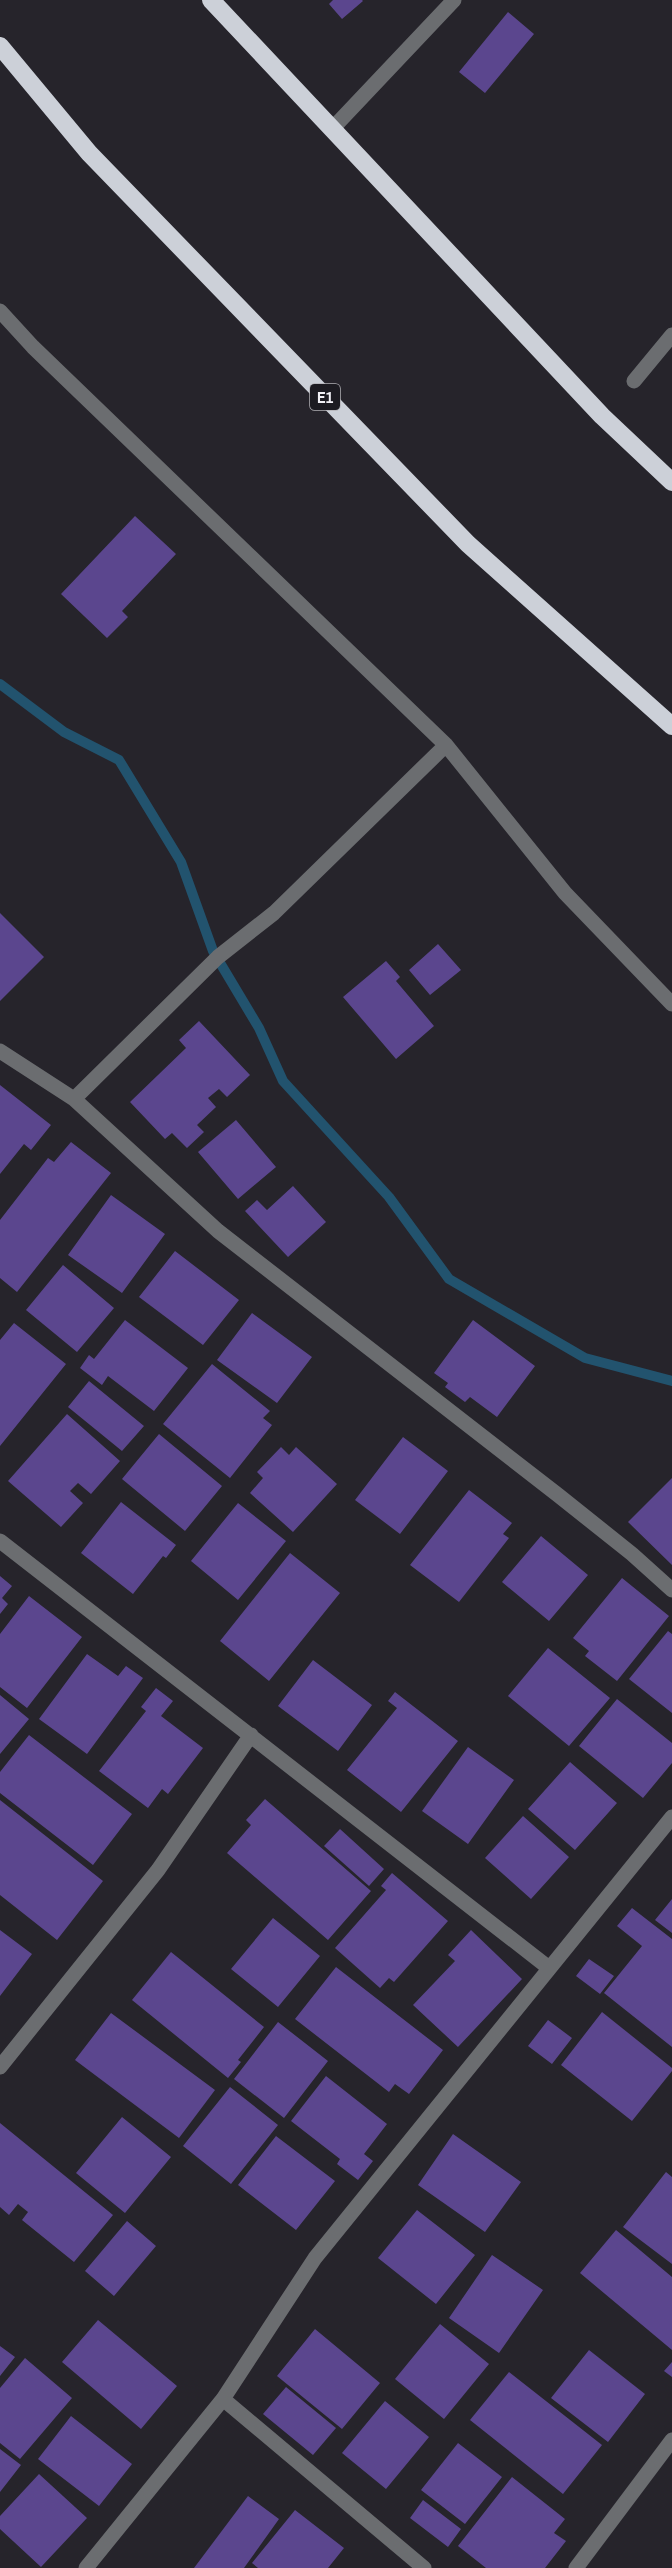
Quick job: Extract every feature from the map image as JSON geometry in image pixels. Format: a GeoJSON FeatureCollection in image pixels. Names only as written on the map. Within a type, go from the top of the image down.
{"type":"FeatureCollection","features":[{"type":"Feature","properties":{"kind":"highway"},"geometry":{"type":"LineString","coordinates":[[211,0],[602,416],[672,482]]}},
{"type":"Feature","properties":{"kind":"highway","name":"E1"},"geometry":{"type":"LineString","coordinates":[[0,46],[89,153],[468,544],[672,726]]}},
{"type":"Feature","properties":{"kind":"street"},"geometry":{"type":"LineString","coordinates":[[333,128],[454,0]]}},
{"type":"Feature","properties":{"kind":"street"},"geometry":{"type":"LineString","coordinates":[[0,311],[33,347],[446,745],[565,892],[672,1004]]}},
{"type":"Feature","properties":{"kind":"street"},"geometry":{"type":"LineString","coordinates":[[634,381],[672,335]]}},
{"type":"Feature","properties":{"kind":"street"},"geometry":{"type":"LineString","coordinates":[[74,1099],[219,957],[274,913],[446,745]]}},
{"type":"Feature","properties":{"kind":"street"},"geometry":{"type":"LineString","coordinates":[[0,1051],[74,1099],[218,1231],[558,1495],[632,1554],[672,1590]]}},
{"type":"Feature","properties":{"kind":"street"},"geometry":{"type":"LineString","coordinates":[[0,1541],[549,1968]]}},
{"type":"Feature","properties":{"kind":"street"},"geometry":{"type":"LineString","coordinates":[[0,2067],[158,1870],[251,1735]]}},
{"type":"Feature","properties":{"kind":"street"},"geometry":{"type":"LineString","coordinates":[[86,2568],[223,2399],[315,2258],[672,1817]]}},
{"type":"Feature","properties":{"kind":"street"},"geometry":{"type":"LineString","coordinates":[[223,2399],[424,2568]]}},
{"type":"Feature","properties":{"kind":"street"},"geometry":{"type":"LineString","coordinates":[[576,2568],[672,2440]]}},
{"type":"Feature","properties":{"kind":"building"},"geometry":{"type":"Polygon","coordinates":[[[333,0],[363,1],[342,19],[329,4],[333,0]]]}},
{"type":"Feature","properties":{"kind":"building"},"geometry":{"type":"Polygon","coordinates":[[[508,12],[534,34],[485,93],[459,72],[508,12]]]}},
{"type":"Feature","properties":{"kind":"building"},"geometry":{"type":"Polygon","coordinates":[[[135,516],[176,554],[122,611],[128,617],[107,638],[61,594],[135,516]]]}},
{"type":"Feature","properties":{"kind":"building"},"geometry":{"type":"Polygon","coordinates":[[[0,913],[44,957],[0,1001],[0,913]]]}},
{"type":"Feature","properties":{"kind":"building"},"geometry":{"type":"Polygon","coordinates":[[[438,944],[461,970],[430,995],[409,970],[438,944]]]}},
{"type":"Feature","properties":{"kind":"building"},"geometry":{"type":"Polygon","coordinates":[[[386,961],[400,977],[396,981],[434,1026],[396,1059],[343,997],[386,961]]]}},
{"type":"Feature","properties":{"kind":"building"},"geometry":{"type":"Polygon","coordinates":[[[199,1021],[250,1075],[227,1097],[219,1089],[208,1098],[216,1107],[197,1125],[204,1132],[187,1148],[172,1133],[165,1139],[130,1102],[186,1048],[179,1040],[199,1021]]]}},
{"type":"Feature","properties":{"kind":"building"},"geometry":{"type":"Polygon","coordinates":[[[0,1085],[51,1125],[31,1150],[24,1144],[0,1174],[0,1085]]]}},
{"type":"Feature","properties":{"kind":"building"},"geometry":{"type":"Polygon","coordinates":[[[236,1120],[276,1167],[238,1199],[198,1152],[236,1120]]]}},
{"type":"Feature","properties":{"kind":"building"},"geometry":{"type":"Polygon","coordinates":[[[71,1142],[111,1173],[17,1292],[0,1278],[0,1220],[48,1158],[54,1162],[71,1142]]]}},
{"type":"Feature","properties":{"kind":"building"},"geometry":{"type":"Polygon","coordinates":[[[293,1186],[326,1222],[288,1257],[245,1211],[257,1200],[267,1210],[293,1186]]]}},
{"type":"Feature","properties":{"kind":"building"},"geometry":{"type":"Polygon","coordinates":[[[111,1195],[165,1234],[122,1293],[68,1255],[111,1195]]]}},
{"type":"Feature","properties":{"kind":"building"},"geometry":{"type":"Polygon","coordinates":[[[175,1251],[239,1300],[203,1345],[139,1297],[175,1251]]]}},
{"type":"Feature","properties":{"kind":"building"},"geometry":{"type":"Polygon","coordinates":[[[63,1265],[114,1308],[77,1352],[26,1310],[63,1265]]]}},
{"type":"Feature","properties":{"kind":"building"},"geometry":{"type":"Polygon","coordinates":[[[252,1313],[312,1357],[277,1403],[217,1360],[252,1313]]]}},
{"type":"Feature","properties":{"kind":"building"},"geometry":{"type":"Polygon","coordinates":[[[125,1320],[188,1368],[154,1411],[108,1376],[102,1385],[80,1368],[89,1355],[94,1359],[125,1320]]]}},
{"type":"Feature","properties":{"kind":"building"},"geometry":{"type":"Polygon","coordinates":[[[473,1320],[535,1366],[497,1417],[470,1397],[465,1402],[445,1387],[448,1383],[434,1373],[473,1320]]]}},
{"type":"Feature","properties":{"kind":"building"},"geometry":{"type":"Polygon","coordinates":[[[14,1323],[66,1364],[0,1446],[0,1340],[14,1323]]]}},
{"type":"Feature","properties":{"kind":"building"},"geometry":{"type":"Polygon","coordinates":[[[212,1364],[270,1411],[263,1418],[272,1425],[230,1478],[163,1424],[212,1364]]]}},
{"type":"Feature","properties":{"kind":"building"},"geometry":{"type":"Polygon","coordinates":[[[89,1381],[144,1426],[122,1451],[68,1407],[89,1381]]]}},
{"type":"Feature","properties":{"kind":"building"},"geometry":{"type":"Polygon","coordinates":[[[67,1414],[120,1461],[91,1494],[78,1483],[70,1491],[83,1503],[61,1527],[8,1481],[67,1414]]]}},
{"type":"Feature","properties":{"kind":"building"},"geometry":{"type":"Polygon","coordinates":[[[159,1434],[222,1486],[185,1531],[122,1479],[159,1434]]]}},
{"type":"Feature","properties":{"kind":"building"},"geometry":{"type":"Polygon","coordinates":[[[403,1437],[448,1471],[400,1534],[355,1500],[403,1437]]]}},
{"type":"Feature","properties":{"kind":"building"},"geometry":{"type":"Polygon","coordinates":[[[281,1447],[289,1455],[296,1447],[337,1484],[293,1532],[250,1493],[263,1478],[257,1472],[281,1447]]]}},
{"type":"Feature","properties":{"kind":"building"},"geometry":{"type":"Polygon","coordinates":[[[672,1478],[672,1565],[628,1522],[672,1478]]]}},
{"type":"Feature","properties":{"kind":"building"},"geometry":{"type":"Polygon","coordinates":[[[469,1490],[512,1523],[503,1534],[509,1538],[459,1602],[410,1565],[469,1490]]]}},
{"type":"Feature","properties":{"kind":"building"},"geometry":{"type":"Polygon","coordinates":[[[121,1502],[176,1545],[166,1558],[163,1556],[133,1594],[81,1553],[121,1502]]]}},
{"type":"Feature","properties":{"kind":"building"},"geometry":{"type":"Polygon","coordinates":[[[238,1503],[286,1541],[238,1600],[191,1561],[238,1503]]]}},
{"type":"Feature","properties":{"kind":"building"},"geometry":{"type":"Polygon","coordinates":[[[541,1536],[588,1575],[549,1621],[502,1582],[541,1536]]]}},
{"type":"Feature","properties":{"kind":"building"},"geometry":{"type":"Polygon","coordinates":[[[290,1553],[340,1593],[269,1681],[220,1641],[290,1553]]]}},
{"type":"Feature","properties":{"kind":"building"},"geometry":{"type":"Polygon","coordinates":[[[0,1576],[12,1586],[2,1598],[8,1604],[0,1614],[0,1576]]]}},
{"type":"Feature","properties":{"kind":"building"},"geometry":{"type":"Polygon","coordinates":[[[622,1578],[669,1616],[617,1681],[585,1656],[589,1651],[573,1638],[622,1578]]]}},
{"type":"Feature","properties":{"kind":"building"},"geometry":{"type":"Polygon","coordinates":[[[29,1596],[82,1637],[27,1708],[0,1687],[0,1634],[29,1596]]]}},
{"type":"Feature","properties":{"kind":"building"},"geometry":{"type":"Polygon","coordinates":[[[668,1631],[672,1634],[672,1713],[629,1679],[668,1631]]]}},
{"type":"Feature","properties":{"kind":"building"},"geometry":{"type":"Polygon","coordinates":[[[548,1648],[610,1698],[569,1746],[508,1696],[548,1648]]]}},
{"type":"Feature","properties":{"kind":"building"},"geometry":{"type":"Polygon","coordinates":[[[87,1654],[118,1676],[126,1666],[143,1678],[87,1754],[39,1719],[87,1654]]]}},
{"type":"Feature","properties":{"kind":"building"},"geometry":{"type":"Polygon","coordinates":[[[313,1660],[372,1705],[338,1751],[278,1706],[313,1660]]]}},
{"type":"Feature","properties":{"kind":"building"},"geometry":{"type":"Polygon","coordinates":[[[156,1688],[173,1701],[161,1716],[203,1748],[168,1794],[162,1789],[148,1808],[99,1771],[146,1711],[141,1707],[156,1688]]]}},
{"type":"Feature","properties":{"kind":"building"},"geometry":{"type":"Polygon","coordinates":[[[395,1692],[458,1741],[401,1812],[347,1770],[397,1708],[388,1701],[395,1692]]]}},
{"type":"Feature","properties":{"kind":"building"},"geometry":{"type":"Polygon","coordinates":[[[0,1695],[29,1719],[0,1754],[0,1695]]]}},
{"type":"Feature","properties":{"kind":"building"},"geometry":{"type":"Polygon","coordinates":[[[617,1699],[672,1743],[672,1763],[643,1798],[579,1746],[617,1699]]]}},
{"type":"Feature","properties":{"kind":"building"},"geometry":{"type":"Polygon","coordinates":[[[29,1735],[132,1814],[93,1865],[0,1793],[0,1772],[29,1735]]]}},
{"type":"Feature","properties":{"kind":"building"},"geometry":{"type":"Polygon","coordinates":[[[468,1747],[514,1780],[468,1844],[422,1811],[468,1747]]]}},
{"type":"Feature","properties":{"kind":"building"},"geometry":{"type":"Polygon","coordinates":[[[570,1762],[617,1803],[575,1850],[528,1809],[570,1762]]]}},
{"type":"Feature","properties":{"kind":"building"},"geometry":{"type":"Polygon","coordinates":[[[265,1799],[371,1891],[328,1940],[227,1853],[251,1825],[246,1820],[265,1799]]]}},
{"type":"Feature","properties":{"kind":"building"},"geometry":{"type":"Polygon","coordinates":[[[0,1800],[103,1881],[57,1940],[0,1895],[0,1800]]]}},
{"type":"Feature","properties":{"kind":"building"},"geometry":{"type":"Polygon","coordinates":[[[523,1816],[569,1857],[531,1899],[485,1858],[523,1816]]]}},
{"type":"Feature","properties":{"kind":"building"},"geometry":{"type":"Polygon","coordinates":[[[340,1829],[384,1869],[369,1886],[324,1846],[340,1829]]]}},
{"type":"Feature","properties":{"kind":"building"},"geometry":{"type":"Polygon","coordinates":[[[392,1873],[448,1921],[394,1982],[389,1978],[380,1988],[335,1948],[386,1890],[381,1886],[392,1873]]]}},
{"type":"Feature","properties":{"kind":"building"},"geometry":{"type":"Polygon","coordinates":[[[672,1899],[672,1933],[655,1920],[672,1899]]]}},
{"type":"Feature","properties":{"kind":"building"},"geometry":{"type":"Polygon","coordinates":[[[632,1908],[672,1939],[672,2047],[604,1993],[642,1946],[617,1926],[632,1908]]]}},
{"type":"Feature","properties":{"kind":"building"},"geometry":{"type":"Polygon","coordinates":[[[273,1918],[320,1956],[278,2007],[231,1969],[273,1918]]]}},
{"type":"Feature","properties":{"kind":"building"},"geometry":{"type":"Polygon","coordinates":[[[0,1930],[32,1954],[0,1996],[0,1930]]]}},
{"type":"Feature","properties":{"kind":"building"},"geometry":{"type":"Polygon","coordinates":[[[471,1930],[522,1979],[458,2047],[413,2005],[455,1961],[448,1955],[471,1930]]]}},
{"type":"Feature","properties":{"kind":"building"},"geometry":{"type":"Polygon","coordinates":[[[171,1952],[264,2027],[238,2060],[241,2062],[228,2078],[132,2000],[171,1952]]]}},
{"type":"Feature","properties":{"kind":"building"},"geometry":{"type":"Polygon","coordinates":[[[589,1959],[614,1976],[600,1994],[576,1976],[589,1959]]]}},
{"type":"Feature","properties":{"kind":"building"},"geometry":{"type":"Polygon","coordinates":[[[336,1967],[443,2050],[409,2094],[395,2084],[389,2092],[295,2019],[336,1967]]]}},
{"type":"Feature","properties":{"kind":"building"},"geometry":{"type":"Polygon","coordinates":[[[602,2012],[672,2068],[672,2071],[632,2121],[561,2065],[602,2012]]]}},
{"type":"Feature","properties":{"kind":"building"},"geometry":{"type":"Polygon","coordinates":[[[111,2013],[215,2090],[179,2138],[75,2060],[111,2013]]]}},
{"type":"Feature","properties":{"kind":"building"},"geometry":{"type":"Polygon","coordinates":[[[548,2020],[572,2038],[552,2064],[528,2046],[548,2020]]]}},
{"type":"Feature","properties":{"kind":"building"},"geometry":{"type":"Polygon","coordinates":[[[278,2022],[328,2061],[284,2118],[234,2079],[278,2022]]]}},
{"type":"Feature","properties":{"kind":"building"},"geometry":{"type":"Polygon","coordinates":[[[326,2076],[387,2124],[364,2154],[373,2161],[358,2180],[337,2164],[340,2159],[291,2121],[326,2076]]]}},
{"type":"Feature","properties":{"kind":"building"},"geometry":{"type":"Polygon","coordinates":[[[230,2087],[278,2125],[231,2184],[183,2146],[230,2087]]]}},
{"type":"Feature","properties":{"kind":"building"},"geometry":{"type":"Polygon","coordinates":[[[122,2117],[171,2157],[125,2213],[76,2173],[122,2117]]]}},
{"type":"Feature","properties":{"kind":"building"},"geometry":{"type":"Polygon","coordinates":[[[0,2123],[113,2215],[74,2262],[22,2220],[28,2212],[18,2204],[9,2215],[0,2207],[0,2123]]]}},
{"type":"Feature","properties":{"kind":"building"},"geometry":{"type":"Polygon","coordinates":[[[453,2134],[521,2182],[485,2232],[418,2185],[453,2134]]]}},
{"type":"Feature","properties":{"kind":"building"},"geometry":{"type":"Polygon","coordinates":[[[276,2136],[335,2181],[296,2230],[238,2185],[276,2136]]]}},
{"type":"Feature","properties":{"kind":"building"},"geometry":{"type":"Polygon","coordinates":[[[666,2172],[672,2177],[672,2264],[623,2227],[666,2172]]]}},
{"type":"Feature","properties":{"kind":"building"},"geometry":{"type":"Polygon","coordinates":[[[417,2210],[475,2255],[436,2304],[378,2258],[417,2210]]]}},
{"type":"Feature","properties":{"kind":"building"},"geometry":{"type":"Polygon","coordinates":[[[127,2221],[156,2246],[114,2296],[85,2271],[127,2221]]]}},
{"type":"Feature","properties":{"kind":"building"},"geometry":{"type":"Polygon","coordinates":[[[616,2230],[672,2277],[672,2350],[580,2273],[616,2230]]]}},
{"type":"Feature","properties":{"kind":"building"},"geometry":{"type":"Polygon","coordinates":[[[492,2255],[543,2290],[499,2353],[449,2318],[492,2255]]]}},
{"type":"Feature","properties":{"kind":"building"},"geometry":{"type":"Polygon","coordinates":[[[98,2320],[177,2386],[141,2429],[62,2362],[98,2320]]]}},
{"type":"Feature","properties":{"kind":"building"},"geometry":{"type":"Polygon","coordinates":[[[440,2324],[489,2364],[444,2419],[395,2379],[440,2324]]]}},
{"type":"Feature","properties":{"kind":"building"},"geometry":{"type":"Polygon","coordinates":[[[315,2329],[380,2383],[342,2429],[277,2376],[315,2329]]]}},
{"type":"Feature","properties":{"kind":"building"},"geometry":{"type":"Polygon","coordinates":[[[0,2346],[15,2357],[0,2376],[0,2346]]]}},
{"type":"Feature","properties":{"kind":"building"},"geometry":{"type":"Polygon","coordinates":[[[589,2350],[645,2394],[608,2442],[551,2398],[589,2350]]]}},
{"type":"Feature","properties":{"kind":"building"},"geometry":{"type":"Polygon","coordinates":[[[25,2358],[72,2398],[20,2459],[0,2443],[0,2388],[25,2358]]]}},
{"type":"Feature","properties":{"kind":"building"},"geometry":{"type":"Polygon","coordinates":[[[672,2362],[672,2377],[664,2371],[672,2362]]]}},
{"type":"Feature","properties":{"kind":"building"},"geometry":{"type":"Polygon","coordinates":[[[509,2372],[602,2445],[563,2494],[470,2420],[509,2372]]]}},
{"type":"Feature","properties":{"kind":"building"},"geometry":{"type":"Polygon","coordinates":[[[286,2387],[336,2428],[313,2455],[263,2414],[286,2387]]]}},
{"type":"Feature","properties":{"kind":"building"},"geometry":{"type":"Polygon","coordinates":[[[385,2401],[429,2437],[386,2489],[342,2453],[385,2401]]]}},
{"type":"Feature","properties":{"kind":"building"},"geometry":{"type":"Polygon","coordinates":[[[71,2416],[132,2464],[99,2506],[38,2459],[71,2416]]]}},
{"type":"Feature","properties":{"kind":"building"},"geometry":{"type":"Polygon","coordinates":[[[458,2443],[502,2477],[465,2524],[421,2490],[458,2443]]]}},
{"type":"Feature","properties":{"kind":"building"},"geometry":{"type":"Polygon","coordinates":[[[0,2449],[21,2465],[0,2492],[0,2449]]]}},
{"type":"Feature","properties":{"kind":"building"},"geometry":{"type":"Polygon","coordinates":[[[39,2474],[87,2518],[41,2567],[0,2529],[0,2516],[39,2474]]]}},
{"type":"Feature","properties":{"kind":"building"},"geometry":{"type":"Polygon","coordinates":[[[512,2477],[565,2519],[554,2533],[566,2541],[545,2568],[486,2568],[458,2546],[512,2477]]]}},
{"type":"Feature","properties":{"kind":"building"},"geometry":{"type":"Polygon","coordinates":[[[248,2496],[279,2519],[244,2568],[194,2568],[248,2496]]]}},
{"type":"Feature","properties":{"kind":"building"},"geometry":{"type":"Polygon","coordinates":[[[423,2500],[461,2529],[448,2547],[410,2518],[423,2500]]]}},
{"type":"Feature","properties":{"kind":"building"},"geometry":{"type":"Polygon","coordinates":[[[295,2510],[344,2548],[328,2568],[258,2568],[252,2563],[295,2510]]]}},
{"type":"Feature","properties":{"kind":"waterway"},"geometry":{"type":"LineString","coordinates":[[0,684],[64,732],[119,760],[181,862],[213,951],[259,1028],[283,1081],[389,1197],[449,1279],[585,1358],[672,1381]]}}]}
